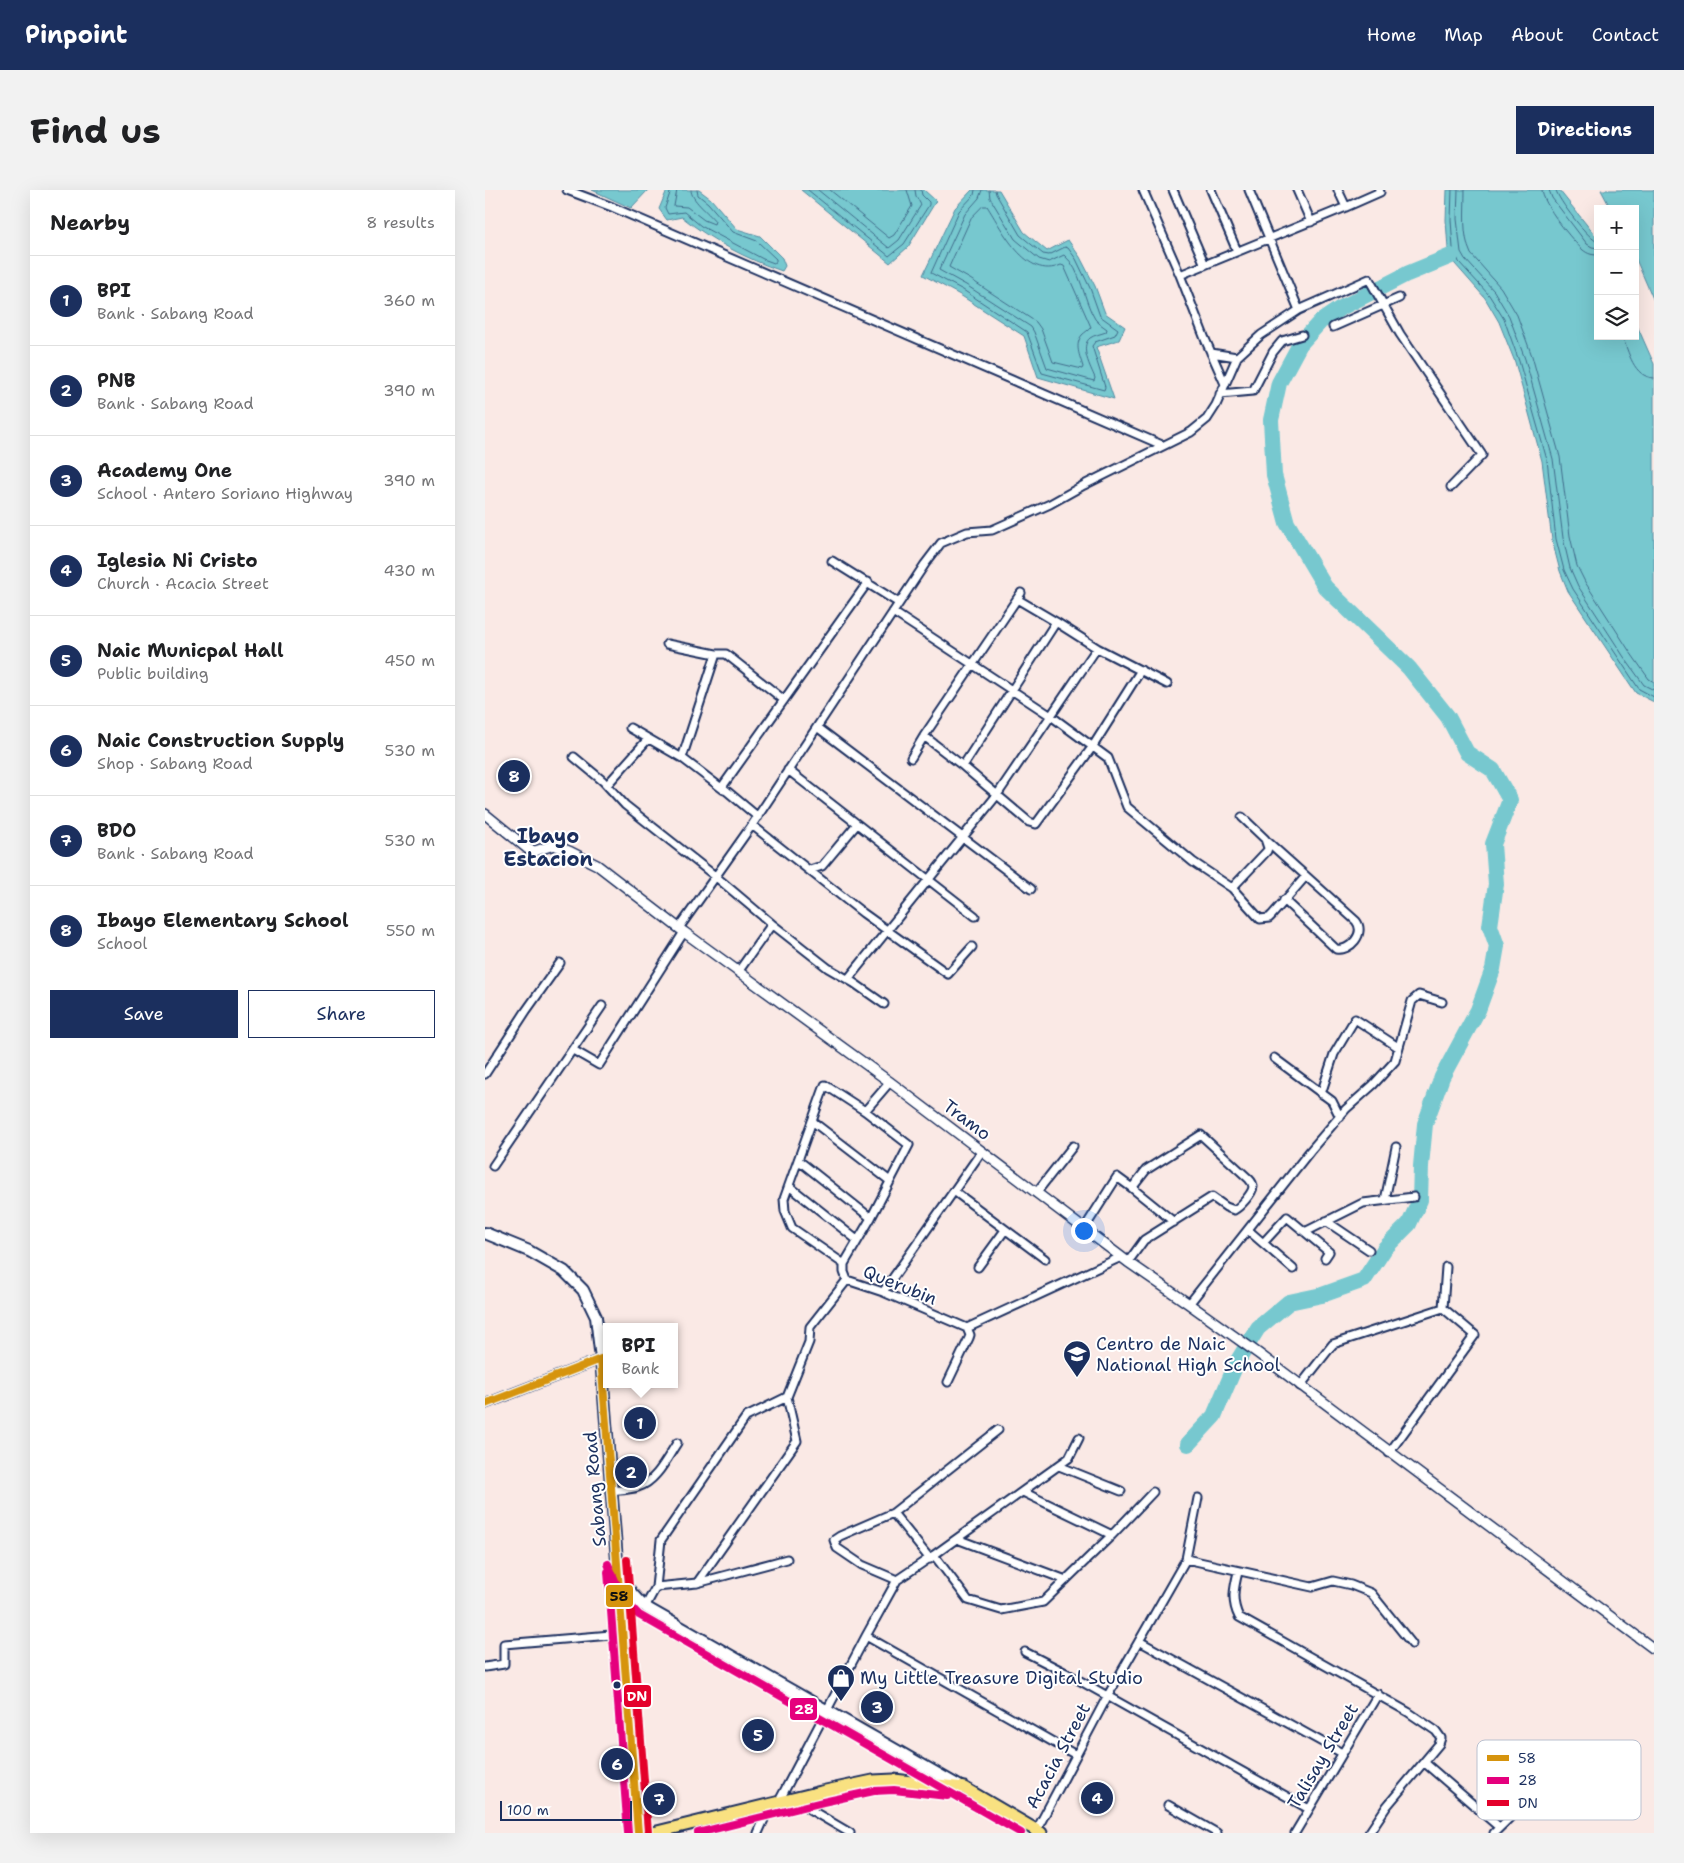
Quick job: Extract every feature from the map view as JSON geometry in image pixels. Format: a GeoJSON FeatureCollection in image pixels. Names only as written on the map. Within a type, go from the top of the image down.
{"type":"FeatureCollection","features":[{"type":"Feature","properties":{"kind":"main road","name":"Sabang Road"},"geometry":{"type":"LineString","coordinates":[[485,1233],[536,1255],[564,1272],[583,1290],[595,1316],[601,1359],[638,1833]]}},
{"type":"Feature","properties":{"kind":"main road"},"geometry":{"type":"LineString","coordinates":[[617,1561],[627,1586],[645,1607],[964,1788],[1037,1832]]}},
{"type":"Feature","properties":{"kind":"main road"},"geometry":{"type":"LineString","coordinates":[[653,1833],[853,1785],[894,1780],[964,1788]]}},
{"type":"Feature","properties":{"kind":"street"},"geometry":{"type":"LineString","coordinates":[[567,190],[611,207],[1162,445]]}},
{"type":"Feature","properties":{"kind":"street"},"geometry":{"type":"LineString","coordinates":[[1143,190],[1225,384]]}},
{"type":"Feature","properties":{"kind":"street"},"geometry":{"type":"LineString","coordinates":[[1173,190],[1205,264]]}},
{"type":"Feature","properties":{"kind":"street"},"geometry":{"type":"LineString","coordinates":[[1211,190],[1237,251]]}},
{"type":"Feature","properties":{"kind":"street"},"geometry":{"type":"LineString","coordinates":[[1249,190],[1299,310]]}},
{"type":"Feature","properties":{"kind":"street"},"geometry":{"type":"LineString","coordinates":[[1297,190],[1311,222]]}},
{"type":"Feature","properties":{"kind":"street"},"geometry":{"type":"LineString","coordinates":[[1338,190],[1345,208]]}},
{"type":"Feature","properties":{"kind":"street"},"geometry":{"type":"LineString","coordinates":[[1180,275],[1345,208],[1380,192],[1379,190]]}},
{"type":"Feature","properties":{"kind":"street"},"geometry":{"type":"LineString","coordinates":[[573,1050],[599,1065],[715,876],[758,817],[941,542],[967,532],[992,530],[1050,504],[1162,445],[1191,432],[1207,419],[1237,357],[1261,335],[1299,310],[1369,279],[1400,334],[1482,455],[1451,487]]}},
{"type":"Feature","properties":{"kind":"street"},"geometry":{"type":"LineString","coordinates":[[1333,327],[1399,298]]}},
{"type":"Feature","properties":{"kind":"street"},"geometry":{"type":"LineString","coordinates":[[1220,394],[1253,390],[1270,358],[1282,342],[1302,335]]}},
{"type":"Feature","properties":{"kind":"street"},"geometry":{"type":"LineString","coordinates":[[1211,353],[1237,357]]}},
{"type":"Feature","properties":{"kind":"street"},"geometry":{"type":"LineString","coordinates":[[832,560],[899,603]]}},
{"type":"Feature","properties":{"kind":"street"},"geometry":{"type":"LineString","coordinates":[[725,791],[722,788],[868,582]]}},
{"type":"Feature","properties":{"kind":"street"},"geometry":{"type":"LineString","coordinates":[[911,758],[1019,596],[1097,648],[1167,684]]}},
{"type":"Feature","properties":{"kind":"street"},"geometry":{"type":"LineString","coordinates":[[893,612],[1051,716],[1108,758],[1127,807],[1193,862],[1232,888],[1259,919],[1269,918],[1306,876]]}},
{"type":"Feature","properties":{"kind":"street"},"geometry":{"type":"LineString","coordinates":[[963,766],[1056,622]]}},
{"type":"Feature","properties":{"kind":"street"},"geometry":{"type":"LineString","coordinates":[[667,644],[716,654],[726,654],[784,700]]}},
{"type":"Feature","properties":{"kind":"street"},"geometry":{"type":"LineString","coordinates":[[848,979],[997,795],[1097,648]]}},
{"type":"Feature","properties":{"kind":"street"},"geometry":{"type":"LineString","coordinates":[[682,758],[716,654]]}},
{"type":"Feature","properties":{"kind":"street"},"geometry":{"type":"LineString","coordinates":[[924,736],[963,766],[1029,822],[1036,824],[1093,746],[1141,670]]}},
{"type":"Feature","properties":{"kind":"street"},"geometry":{"type":"LineString","coordinates":[[817,727],[1031,889]]}},
{"type":"Feature","properties":{"kind":"street"},"geometry":{"type":"LineString","coordinates":[[630,728],[682,758],[758,817]]}},
{"type":"Feature","properties":{"kind":"street"},"geometry":{"type":"LineString","coordinates":[[607,785],[649,739]]}},
{"type":"Feature","properties":{"kind":"street"},"geometry":{"type":"LineString","coordinates":[[574,757],[607,785],[625,805],[772,924],[828,968],[848,979],[884,1004]]}},
{"type":"Feature","properties":{"kind":"street"},"geometry":{"type":"LineString","coordinates":[[788,770],[975,916]]}},
{"type":"Feature","properties":{"kind":"street","name":"Tramo"},"geometry":{"type":"LineString","coordinates":[[485,814],[528,849],[535,851],[554,845],[597,866],[681,930],[890,1082],[1124,1259],[1259,1354],[1389,1453],[1654,1649]]}},
{"type":"Feature","properties":{"kind":"street"},"geometry":{"type":"LineString","coordinates":[[1242,817],[1359,924],[1359,934],[1349,947],[1345,949],[1336,948],[1284,900]]}},
{"type":"Feature","properties":{"kind":"street"},"geometry":{"type":"LineString","coordinates":[[810,870],[822,866],[857,824]]}},
{"type":"Feature","properties":{"kind":"street"},"geometry":{"type":"LineString","coordinates":[[752,825],[948,974],[972,947]]}},
{"type":"Feature","properties":{"kind":"street"},"geometry":{"type":"LineString","coordinates":[[1232,888],[1267,851],[1268,845],[1265,839]]}},
{"type":"Feature","properties":{"kind":"street"},"geometry":{"type":"LineString","coordinates":[[738,972],[772,924]]}},
{"type":"Feature","properties":{"kind":"street"},"geometry":{"type":"LineString","coordinates":[[485,1074],[560,963]]}},
{"type":"Feature","properties":{"kind":"street"},"geometry":{"type":"LineString","coordinates":[[1189,1304],[1310,1151],[1340,1117],[1395,1061],[1411,1001],[1419,995],[1442,1002]]}},
{"type":"Feature","properties":{"kind":"street"},"geometry":{"type":"LineString","coordinates":[[493,1166],[602,1006]]}},
{"type":"Feature","properties":{"kind":"street"},"geometry":{"type":"LineString","coordinates":[[1321,1094],[1334,1054],[1355,1019],[1398,1046]]}},
{"type":"Feature","properties":{"kind":"street"},"geometry":{"type":"LineString","coordinates":[[1273,1058],[1332,1102],[1340,1117]]}},
{"type":"Feature","properties":{"kind":"street"},"geometry":{"type":"LineString","coordinates":[[865,1110],[890,1082]]}},
{"type":"Feature","properties":{"kind":"street"},"geometry":{"type":"LineString","coordinates":[[844,1264],[792,1228],[785,1211],[784,1198],[825,1085],[865,1110],[909,1145],[871,1218],[844,1264],[847,1280]]}},
{"type":"Feature","properties":{"kind":"street"},"geometry":{"type":"LineString","coordinates":[[811,1121],[890,1181]]}},
{"type":"Feature","properties":{"kind":"street"},"geometry":{"type":"LineString","coordinates":[[948,1382],[969,1338],[970,1335],[967,1328],[1124,1259],[1144,1240],[1212,1197],[1230,1210],[1237,1209],[1252,1190],[1251,1182],[1243,1172],[1201,1135],[1146,1170],[1132,1188]]}},
{"type":"Feature","properties":{"kind":"street"},"geometry":{"type":"LineString","coordinates":[[1036,1193],[1073,1146]]}},
{"type":"Feature","properties":{"kind":"street"},"geometry":{"type":"LineString","coordinates":[[1385,1200],[1396,1146]]}},
{"type":"Feature","properties":{"kind":"street"},"geometry":{"type":"LineString","coordinates":[[883,1292],[982,1151]]}},
{"type":"Feature","properties":{"kind":"street"},"geometry":{"type":"LineString","coordinates":[[798,1160],[871,1218]]}},
{"type":"Feature","properties":{"kind":"street"},"geometry":{"type":"LineString","coordinates":[[1084,1229],[1117,1177],[1174,1222]]}},
{"type":"Feature","properties":{"kind":"street"},"geometry":{"type":"LineString","coordinates":[[789,1186],[857,1240]]}},
{"type":"Feature","properties":{"kind":"street"},"geometry":{"type":"LineString","coordinates":[[954,1191],[1045,1259]]}},
{"type":"Feature","properties":{"kind":"street"},"geometry":{"type":"LineString","coordinates":[[1305,1232],[1363,1203],[1414,1197]]}},
{"type":"Feature","properties":{"kind":"street"},"geometry":{"type":"LineString","coordinates":[[1263,1243],[1287,1217],[1329,1252],[1325,1258]]}},
{"type":"Feature","properties":{"kind":"street"},"geometry":{"type":"LineString","coordinates":[[1327,1221],[1369,1250]]}},
{"type":"Feature","properties":{"kind":"street"},"geometry":{"type":"LineString","coordinates":[[978,1267],[1005,1230]]}},
{"type":"Feature","properties":{"kind":"street"},"geometry":{"type":"LineString","coordinates":[[1248,1230],[1293,1269]]}},
{"type":"Feature","properties":{"kind":"street"},"geometry":{"type":"LineString","coordinates":[[1443,1308],[1446,1267]]}},
{"type":"Feature","properties":{"kind":"street","name":"Querubin"},"geometry":{"type":"LineString","coordinates":[[787,1397],[809,1342],[810,1326],[847,1280],[883,1292],[967,1328]]}},
{"type":"Feature","properties":{"kind":"street"},"geometry":{"type":"LineString","coordinates":[[1300,1386],[1333,1344],[1443,1308]]}},
{"type":"Feature","properties":{"kind":"street"},"geometry":{"type":"LineString","coordinates":[[1389,1453],[1475,1335],[1443,1308]]}},
{"type":"Feature","properties":{"kind":"street"},"geometry":{"type":"LineString","coordinates":[[485,1404],[601,1359]]}},
{"type":"Feature","properties":{"kind":"street"},"geometry":{"type":"LineString","coordinates":[[645,1607],[656,1587],[661,1540],[746,1417],[787,1397],[797,1441],[697,1583]]}},
{"type":"Feature","properties":{"kind":"street"},"geometry":{"type":"LineString","coordinates":[[897,1580],[862,1565],[837,1548],[834,1540],[893,1513],[998,1430]]}},
{"type":"Feature","properties":{"kind":"street"},"geometry":{"type":"LineString","coordinates":[[758,1833],[897,1580],[1059,1466],[1069,1458],[1079,1438]]}},
{"type":"Feature","properties":{"kind":"street"},"geometry":{"type":"LineString","coordinates":[[610,1491],[640,1487],[649,1481],[677,1443]]}},
{"type":"Feature","properties":{"kind":"street"},"geometry":{"type":"LineString","coordinates":[[1059,1466],[1121,1491]]}},
{"type":"Feature","properties":{"kind":"street"},"geometry":{"type":"LineString","coordinates":[[1023,1492],[1112,1535]]}},
{"type":"Feature","properties":{"kind":"street"},"geometry":{"type":"LineString","coordinates":[[893,1513],[968,1600],[1001,1610],[1043,1602],[1153,1492]]}},
{"type":"Feature","properties":{"kind":"street"},"geometry":{"type":"LineString","coordinates":[[1198,1498],[1187,1560],[1313,1587],[1333,1581],[1351,1585],[1371,1593],[1411,1644]]}},
{"type":"Feature","properties":{"kind":"street"},"geometry":{"type":"LineString","coordinates":[[957,1539],[1066,1580]]}},
{"type":"Feature","properties":{"kind":"street"},"geometry":{"type":"LineString","coordinates":[[656,1587],[697,1583],[787,1559]]}},
{"type":"Feature","properties":{"kind":"street","name":"Acacia Street"},"geometry":{"type":"LineString","coordinates":[[1037,1832],[1107,1697],[1187,1560]]}},
{"type":"Feature","properties":{"kind":"street"},"geometry":{"type":"LineString","coordinates":[[1238,1572],[1233,1592],[1233,1601],[1239,1617],[1378,1694],[1439,1734],[1441,1738],[1439,1744],[1387,1806],[1369,1833]]}},
{"type":"Feature","properties":{"kind":"street"},"geometry":{"type":"LineString","coordinates":[[485,1667],[504,1664],[504,1644],[623,1634]]}},
{"type":"Feature","properties":{"kind":"street"},"geometry":{"type":"LineString","coordinates":[[866,1636],[1076,1755]]}},
{"type":"Feature","properties":{"kind":"street"},"geometry":{"type":"LineString","coordinates":[[1139,1642],[1342,1753]]}},
{"type":"Feature","properties":{"kind":"street"},"geometry":{"type":"LineString","coordinates":[[1025,1652],[1068,1674],[1309,1809]]}},
{"type":"Feature","properties":{"kind":"street","name":"Talisay Street"},"geometry":{"type":"LineString","coordinates":[[1295,1833],[1378,1694]]}},
{"type":"Feature","properties":{"kind":"street"},"geometry":{"type":"LineString","coordinates":[[1425,1763],[1477,1812]]}},
{"type":"Feature","properties":{"kind":"street"},"geometry":{"type":"LineString","coordinates":[[792,1799],[850,1833]]}},
{"type":"Feature","properties":{"kind":"street"},"geometry":{"type":"LineString","coordinates":[[1168,1805],[1217,1833]]}},
{"type":"Feature","properties":{"kind":"street"},"geometry":{"type":"LineString","coordinates":[[1485,1820],[1496,1830],[1506,1820]]}},
{"type":"Feature","properties":{"kind":"water"},"geometry":{"type":"Polygon","coordinates":[[[592,190],[648,190],[631,208],[592,190]]]}},
{"type":"Feature","properties":{"kind":"water"},"geometry":{"type":"Polygon","coordinates":[[[667,190],[699,190],[711,199],[737,229],[760,236],[782,258],[785,266],[782,271],[755,261],[729,248],[682,217],[667,220],[659,209],[667,190]]]}},
{"type":"Feature","properties":{"kind":"water"},"geometry":{"type":"Polygon","coordinates":[[[801,190],[924,190],[936,201],[908,247],[890,263],[801,190]]]}},
{"type":"Feature","properties":{"kind":"water"},"geometry":{"type":"Polygon","coordinates":[[[972,190],[999,190],[1024,232],[1047,251],[1068,240],[1080,257],[1095,286],[1105,313],[1125,327],[1119,340],[1096,347],[1114,399],[1038,377],[1024,336],[960,295],[923,275],[955,208],[972,190]]]}},
{"type":"Feature","properties":{"kind":"water"},"geometry":{"type":"Polygon","coordinates":[[[1447,190],[1559,190],[1594,234],[1594,340],[1639,340],[1639,330],[1654,364],[1654,702],[1636,693],[1568,591],[1560,571],[1552,540],[1542,461],[1515,362],[1499,322],[1485,298],[1455,264],[1448,249],[1446,220],[1447,190]]]}},
{"type":"Feature","properties":{"kind":"water"},"geometry":{"type":"Polygon","coordinates":[[[1601,190],[1654,190],[1654,301],[1639,266],[1639,205],[1609,205],[1601,190]]]}},
{"type":"Feature","properties":{"kind":"waterway"},"geometry":{"type":"LineString","coordinates":[[1188,1444],[1214,1416],[1237,1362],[1258,1328],[1289,1302],[1322,1295],[1364,1280],[1385,1248],[1409,1224],[1420,1200],[1425,1124],[1442,1077],[1478,1010],[1493,969],[1497,946],[1490,926],[1496,884],[1493,844],[1510,800],[1493,770],[1467,753],[1448,717],[1409,668],[1325,587],[1287,523],[1274,475],[1271,420],[1279,383],[1300,344],[1320,322],[1339,309],[1407,274],[1451,256]]}},
{"type":"Feature","properties":{"kind":"transit line","name":"58"},"geometry":{"type":"LineString","coordinates":[[601,1359],[603,1385]]}},
{"type":"Feature","properties":{"kind":"transit line","name":"58"},"geometry":{"type":"LineString","coordinates":[[485,1404],[601,1359]]}},
{"type":"Feature","properties":{"kind":"transit line","name":"58"},"geometry":{"type":"LineString","coordinates":[[603,1388],[638,1833]]}},
{"type":"Feature","properties":{"kind":"transit line","name":"DN"},"geometry":{"type":"LineString","coordinates":[[627,1560],[648,1832]]}},
{"type":"Feature","properties":{"kind":"transit line","name":"28"},"geometry":{"type":"LineString","coordinates":[[608,1564],[622,1597],[639,1615],[1021,1833]]}},
{"type":"Feature","properties":{"kind":"transit line","name":"28"},"geometry":{"type":"LineString","coordinates":[[608,1572],[628,1833]]}},
{"type":"Feature","properties":{"kind":"transit line","name":"28"},"geometry":{"type":"LineString","coordinates":[[698,1833],[874,1791],[894,1790],[947,1796]]}},
{"type":"Feature","properties":{"kind":"place","name":"Ibayo Elementary School"},"geometry":{"type":"Point","coordinates":[514,776]}},
{"type":"Feature","properties":{"kind":"place","name":"Centro de Naic National High School"},"geometry":{"type":"Point","coordinates":[1077,1378]}},
{"type":"Feature","properties":{"kind":"place","name":"BPI"},"geometry":{"type":"Point","coordinates":[640,1423]}},
{"type":"Feature","properties":{"kind":"place","name":"PNB"},"geometry":{"type":"Point","coordinates":[631,1472]}},
{"type":"Feature","properties":{"kind":"place","name":"My Little Treasure Digital Studio"},"geometry":{"type":"Point","coordinates":[841,1702]}},
{"type":"Feature","properties":{"kind":"place","name":"Academy One"},"geometry":{"type":"Point","coordinates":[877,1707]}},
{"type":"Feature","properties":{"kind":"place","name":"Naic Municpal Hall"},"geometry":{"type":"Point","coordinates":[758,1735]}},
{"type":"Feature","properties":{"kind":"place","name":"Naic Construction Supply"},"geometry":{"type":"Point","coordinates":[617,1764]}},
{"type":"Feature","properties":{"kind":"place","name":"Iglesia Ni Cristo"},"geometry":{"type":"Point","coordinates":[1097,1798]}},
{"type":"Feature","properties":{"kind":"place","name":"BDO"},"geometry":{"type":"Point","coordinates":[659,1799]}},
{"type":"Feature","properties":{"kind":"district","name":"Ibayo Estacion"},"geometry":{"type":"Point","coordinates":[548,848]}}]}
